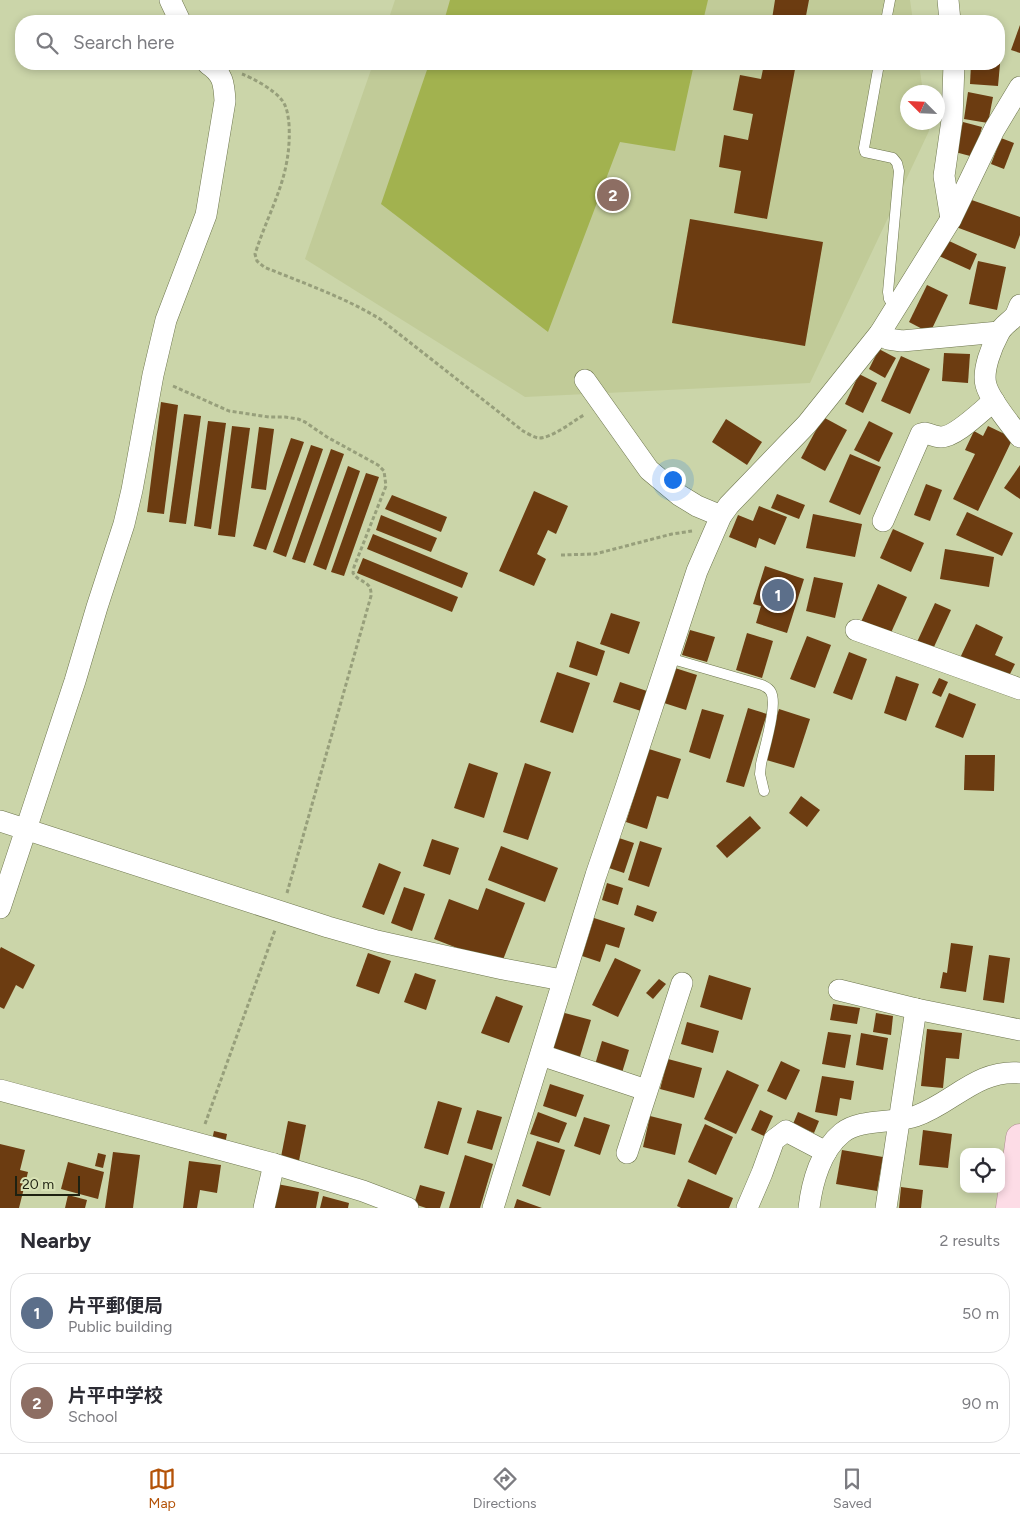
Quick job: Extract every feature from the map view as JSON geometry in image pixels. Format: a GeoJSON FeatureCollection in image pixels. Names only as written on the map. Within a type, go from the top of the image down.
{"type":"FeatureCollection","features":[{"type":"Feature","properties":{"kind":"main road"},"geometry":{"type":"LineString","coordinates":[[1010,1208],[1020,1138]]}},
{"type":"Feature","properties":{"kind":"street"},"geometry":{"type":"LineString","coordinates":[[170,0],[177,15]]}},
{"type":"Feature","properties":{"kind":"street"},"geometry":{"type":"LineString","coordinates":[[948,0],[949,15]]}},
{"type":"Feature","properties":{"kind":"street"},"geometry":{"type":"LineString","coordinates":[[0,908],[75,681],[124,524],[152,380],[166,320],[206,215],[225,101],[224,86],[215,70]]}},
{"type":"Feature","properties":{"kind":"street"},"geometry":{"type":"LineString","coordinates":[[951,219],[944,176],[952,120],[954,70]]}},
{"type":"Feature","properties":{"kind":"street"},"geometry":{"type":"LineString","coordinates":[[493,1208],[596,875],[697,571],[721,516],[729,505],[807,424],[880,333],[951,219],[994,130],[1020,87]]}},
{"type":"Feature","properties":{"kind":"street"},"geometry":{"type":"LineString","coordinates":[[1020,306],[1015,316],[999,332],[987,362],[986,372],[986,384],[994,401],[1020,437]]}},
{"type":"Feature","properties":{"kind":"street"},"geometry":{"type":"LineString","coordinates":[[880,333],[888,338],[906,341],[999,332]]}},
{"type":"Feature","properties":{"kind":"street"},"geometry":{"type":"LineString","coordinates":[[585,380],[649,470],[679,495],[697,506],[721,516]]}},
{"type":"Feature","properties":{"kind":"street"},"geometry":{"type":"LineString","coordinates":[[883,521],[920,434],[925,432],[935,436],[946,436],[959,429],[994,401]]}},
{"type":"Feature","properties":{"kind":"street"},"geometry":{"type":"LineString","coordinates":[[856,630],[1020,689]]}},
{"type":"Feature","properties":{"kind":"street"},"geometry":{"type":"LineString","coordinates":[[0,822],[377,941],[562,980]]}},
{"type":"Feature","properties":{"kind":"street"},"geometry":{"type":"LineString","coordinates":[[627,1153],[682,983]]}},
{"type":"Feature","properties":{"kind":"street"},"geometry":{"type":"LineString","coordinates":[[839,990],[916,1009],[1020,1030]]}},
{"type":"Feature","properties":{"kind":"street"},"geometry":{"type":"LineString","coordinates":[[886,1208],[916,1009]]}},
{"type":"Feature","properties":{"kind":"street"},"geometry":{"type":"LineString","coordinates":[[541,1055],[646,1090]]}},
{"type":"Feature","properties":{"kind":"street"},"geometry":{"type":"LineString","coordinates":[[809,1208],[811,1189],[826,1152],[842,1133],[860,1125],[899,1121],[918,1115],[986,1077],[999,1073],[1020,1073]]}},
{"type":"Feature","properties":{"kind":"street"},"geometry":{"type":"LineString","coordinates":[[0,1090],[274,1164],[360,1199],[408,1208]]}},
{"type":"Feature","properties":{"kind":"street"},"geometry":{"type":"LineString","coordinates":[[747,1208],[774,1140],[786,1131],[826,1152]]}},
{"type":"Feature","properties":{"kind":"street"},"geometry":{"type":"LineString","coordinates":[[264,1208],[274,1164]]}},
{"type":"Feature","properties":{"kind":"lane"},"geometry":{"type":"LineString","coordinates":[[887,15],[890,0]]}},
{"type":"Feature","properties":{"kind":"lane"},"geometry":{"type":"LineString","coordinates":[[878,70],[864,148],[865,152],[869,154],[893,158],[897,163],[899,172],[888,292],[889,299],[896,308]]}},
{"type":"Feature","properties":{"kind":"lane"},"geometry":{"type":"LineString","coordinates":[[669,658],[768,688],[772,694],[774,704],[761,764],[760,774],[764,791]]}},
{"type":"Feature","properties":{"kind":"path"},"geometry":{"type":"LineString","coordinates":[[220,70],[252,78],[282,99],[288,112],[287,165],[282,184],[255,254],[257,261],[264,268],[366,311],[393,329],[530,435],[538,438],[551,434],[602,404]]}},
{"type":"Feature","properties":{"kind":"path"},"geometry":{"type":"LineString","coordinates":[[152,380],[165,382],[229,411],[298,419],[373,461],[384,471],[386,486],[354,566],[353,573],[367,584],[370,588],[371,596],[282,912],[198,1144]]}},
{"type":"Feature","properties":{"kind":"path"},"geometry":{"type":"LineString","coordinates":[[561,555],[595,554],[688,530],[696,531],[711,538]]}},
{"type":"Feature","properties":{"kind":"shaded area"},"geometry":{"type":"Polygon","coordinates":[[[395,0],[910,0],[912,15],[390,15],[395,0]]]}},
{"type":"Feature","properties":{"kind":"shaded area"},"geometry":{"type":"Polygon","coordinates":[[[371,70],[920,70],[922,85],[900,85],[900,130],[929,131],[810,383],[525,397],[305,259],[371,70]]]}},
{"type":"Feature","properties":{"kind":"green space"},"geometry":{"type":"Polygon","coordinates":[[[450,0],[708,0],[704,15],[446,15],[450,0]]]}},
{"type":"Feature","properties":{"kind":"green space"},"geometry":{"type":"Polygon","coordinates":[[[427,70],[693,70],[675,151],[620,142],[548,332],[381,204],[427,70]]]}},
{"type":"Feature","properties":{"kind":"building"},"geometry":{"type":"Polygon","coordinates":[[[775,0],[809,0],[806,15],[773,15],[775,0]]]}},
{"type":"Feature","properties":{"kind":"building"},"geometry":{"type":"Polygon","coordinates":[[[1020,25],[1020,53],[1011,50],[1020,25]]]}},
{"type":"Feature","properties":{"kind":"building"},"geometry":{"type":"Polygon","coordinates":[[[763,70],[795,70],[767,219],[734,213],[741,171],[719,167],[724,135],[748,140],[753,114],[733,110],[740,75],[761,79],[763,70]]]}},
{"type":"Feature","properties":{"kind":"building"},"geometry":{"type":"Polygon","coordinates":[[[971,70],[999,70],[998,86],[970,84],[971,70]]]}},
{"type":"Feature","properties":{"kind":"building"},"geometry":{"type":"Polygon","coordinates":[[[968,92],[993,97],[988,123],[964,119],[968,92]]]}},
{"type":"Feature","properties":{"kind":"building"},"geometry":{"type":"Polygon","coordinates":[[[963,122],[982,127],[974,157],[955,152],[963,122]]]}},
{"type":"Feature","properties":{"kind":"building"},"geometry":{"type":"Polygon","coordinates":[[[1001,138],[1014,143],[1004,169],[991,164],[1001,138]]]}},
{"type":"Feature","properties":{"kind":"building"},"geometry":{"type":"Polygon","coordinates":[[[966,198],[1020,217],[1020,235],[1015,249],[956,227],[966,198]]]}},
{"type":"Feature","properties":{"kind":"building"},"geometry":{"type":"Polygon","coordinates":[[[690,219],[823,242],[805,346],[672,323],[690,219]]]}},
{"type":"Feature","properties":{"kind":"building"},"geometry":{"type":"Polygon","coordinates":[[[947,240],[977,254],[970,270],[939,256],[947,240]]]}},
{"type":"Feature","properties":{"kind":"building"},"geometry":{"type":"Polygon","coordinates":[[[978,261],[1006,267],[997,310],[969,304],[978,261]]]}},
{"type":"Feature","properties":{"kind":"building"},"geometry":{"type":"Polygon","coordinates":[[[927,285],[948,295],[930,333],[909,322],[927,285]]]}},
{"type":"Feature","properties":{"kind":"building"},"geometry":{"type":"Polygon","coordinates":[[[879,349],[896,358],[885,378],[869,369],[879,349]]]}},
{"type":"Feature","properties":{"kind":"building"},"geometry":{"type":"Polygon","coordinates":[[[944,353],[970,354],[968,383],[942,381],[944,353]]]}},
{"type":"Feature","properties":{"kind":"building"},"geometry":{"type":"Polygon","coordinates":[[[901,356],[930,369],[910,414],[881,401],[901,356]]]}},
{"type":"Feature","properties":{"kind":"building"},"geometry":{"type":"Polygon","coordinates":[[[859,374],[877,383],[863,413],[845,404],[859,374]]]}},
{"type":"Feature","properties":{"kind":"building"},"geometry":{"type":"Polygon","coordinates":[[[161,402],[178,405],[164,514],[147,512],[161,402]]]}},
{"type":"Feature","properties":{"kind":"building"},"geometry":{"type":"Polygon","coordinates":[[[184,414],[201,416],[186,524],[169,522],[184,414]]]}},
{"type":"Feature","properties":{"kind":"building"},"geometry":{"type":"Polygon","coordinates":[[[823,417],[847,430],[825,471],[801,458],[823,417]]]}},
{"type":"Feature","properties":{"kind":"building"},"geometry":{"type":"Polygon","coordinates":[[[726,419],[762,442],[747,465],[712,442],[726,419]]]}},
{"type":"Feature","properties":{"kind":"building"},"geometry":{"type":"Polygon","coordinates":[[[208,421],[226,423],[211,529],[194,526],[208,421]]]}},
{"type":"Feature","properties":{"kind":"building"},"geometry":{"type":"Polygon","coordinates":[[[869,421],[893,433],[879,462],[854,450],[869,421]]]}},
{"type":"Feature","properties":{"kind":"building"},"geometry":{"type":"Polygon","coordinates":[[[232,426],[250,428],[235,537],[218,535],[232,426]]]}},
{"type":"Feature","properties":{"kind":"building"},"geometry":{"type":"Polygon","coordinates":[[[988,426],[1013,438],[978,511],[953,499],[975,454],[965,450],[974,431],[983,436],[988,426]]]}},
{"type":"Feature","properties":{"kind":"building"},"geometry":{"type":"Polygon","coordinates":[[[259,427],[274,429],[266,490],[251,488],[259,427]]]}},
{"type":"Feature","properties":{"kind":"building"},"geometry":{"type":"Polygon","coordinates":[[[291,438],[304,442],[266,550],[253,546],[291,438]]]}},
{"type":"Feature","properties":{"kind":"building"},"geometry":{"type":"Polygon","coordinates":[[[311,445],[323,449],[286,557],[273,552],[311,445]]]}},
{"type":"Feature","properties":{"kind":"building"},"geometry":{"type":"Polygon","coordinates":[[[331,449],[344,454],[305,563],[292,559],[331,449]]]}},
{"type":"Feature","properties":{"kind":"building"},"geometry":{"type":"Polygon","coordinates":[[[850,454],[881,467],[860,515],[829,502],[850,454]]]}},
{"type":"Feature","properties":{"kind":"building"},"geometry":{"type":"Polygon","coordinates":[[[1020,465],[1020,499],[1004,488],[1020,465]]]}},
{"type":"Feature","properties":{"kind":"building"},"geometry":{"type":"Polygon","coordinates":[[[348,466],[360,471],[326,570],[313,565],[348,466]]]}},
{"type":"Feature","properties":{"kind":"building"},"geometry":{"type":"Polygon","coordinates":[[[366,473],[379,477],[344,576],[331,572],[366,473]]]}},
{"type":"Feature","properties":{"kind":"building"},"geometry":{"type":"Polygon","coordinates":[[[926,484],[942,490],[930,521],[914,515],[926,484]]]}},
{"type":"Feature","properties":{"kind":"building"},"geometry":{"type":"Polygon","coordinates":[[[534,491],[568,506],[556,534],[548,530],[537,554],[546,559],[534,586],[499,571],[534,491]]]}},
{"type":"Feature","properties":{"kind":"building"},"geometry":{"type":"Polygon","coordinates":[[[777,494],[805,505],[799,519],[771,508],[777,494]]]}},
{"type":"Feature","properties":{"kind":"building"},"geometry":{"type":"Polygon","coordinates":[[[392,495],[447,517],[441,532],[385,509],[392,495]]]}},
{"type":"Feature","properties":{"kind":"building"},"geometry":{"type":"Polygon","coordinates":[[[759,506],[787,517],[775,545],[759,538],[756,548],[729,537],[738,515],[753,521],[759,506]]]}},
{"type":"Feature","properties":{"kind":"building"},"geometry":{"type":"Polygon","coordinates":[[[967,512],[1013,533],[1002,556],[956,535],[967,512]]]}},
{"type":"Feature","properties":{"kind":"building"},"geometry":{"type":"Polygon","coordinates":[[[813,514],[862,524],[855,557],[806,548],[813,514]]]}},
{"type":"Feature","properties":{"kind":"building"},"geometry":{"type":"Polygon","coordinates":[[[381,515],[437,538],[431,552],[376,530],[381,515]]]}},
{"type":"Feature","properties":{"kind":"building"},"geometry":{"type":"Polygon","coordinates":[[[893,529],[924,543],[911,572],[880,558],[893,529]]]}},
{"type":"Feature","properties":{"kind":"building"},"geometry":{"type":"Polygon","coordinates":[[[373,534],[468,573],[462,588],[367,549],[373,534]]]}},
{"type":"Feature","properties":{"kind":"building"},"geometry":{"type":"Polygon","coordinates":[[[945,549],[994,557],[989,587],[940,579],[945,549]]]}},
{"type":"Feature","properties":{"kind":"building"},"geometry":{"type":"Polygon","coordinates":[[[363,558],[458,597],[452,612],[357,573],[363,558]]]}},
{"type":"Feature","properties":{"kind":"building"},"geometry":{"type":"Polygon","coordinates":[[[765,566],[804,579],[787,633],[756,623],[761,606],[753,604],[765,566]]]}},
{"type":"Feature","properties":{"kind":"building"},"geometry":{"type":"Polygon","coordinates":[[[814,577],[843,583],[835,618],[806,611],[814,577]]]}},
{"type":"Feature","properties":{"kind":"building"},"geometry":{"type":"Polygon","coordinates":[[[878,584],[907,597],[890,635],[861,622],[878,584]]]}},
{"type":"Feature","properties":{"kind":"building"},"geometry":{"type":"Polygon","coordinates":[[[935,603],[951,610],[933,649],[917,642],[935,603]]]}},
{"type":"Feature","properties":{"kind":"building"},"geometry":{"type":"Polygon","coordinates":[[[611,613],[640,622],[629,654],[600,644],[611,613]]]}},
{"type":"Feature","properties":{"kind":"building"},"geometry":{"type":"Polygon","coordinates":[[[976,624],[1003,637],[995,655],[1015,664],[1007,680],[960,658],[976,624]]]}},
{"type":"Feature","properties":{"kind":"building"},"geometry":{"type":"Polygon","coordinates":[[[690,630],[715,637],[707,662],[682,655],[690,630]]]}},
{"type":"Feature","properties":{"kind":"building"},"geometry":{"type":"Polygon","coordinates":[[[747,633],[773,641],[762,678],[736,670],[747,633]]]}},
{"type":"Feature","properties":{"kind":"building"},"geometry":{"type":"Polygon","coordinates":[[[807,636],[831,645],[815,688],[790,679],[807,636]]]}},
{"type":"Feature","properties":{"kind":"building"},"geometry":{"type":"Polygon","coordinates":[[[577,641],[605,651],[597,676],[569,667],[577,641]]]}},
{"type":"Feature","properties":{"kind":"building"},"geometry":{"type":"Polygon","coordinates":[[[849,652],[867,659],[852,700],[833,693],[849,652]]]}},
{"type":"Feature","properties":{"kind":"building"},"geometry":{"type":"Polygon","coordinates":[[[675,668],[697,675],[686,710],[664,703],[675,668]]]}},
{"type":"Feature","properties":{"kind":"building"},"geometry":{"type":"Polygon","coordinates":[[[557,672],[590,683],[573,733],[540,722],[557,672]]]}},
{"type":"Feature","properties":{"kind":"building"},"geometry":{"type":"Polygon","coordinates":[[[896,676],[919,684],[906,721],[884,713],[896,676]]]}},
{"type":"Feature","properties":{"kind":"building"},"geometry":{"type":"Polygon","coordinates":[[[939,678],[948,682],[941,697],[932,693],[939,678]]]}},
{"type":"Feature","properties":{"kind":"building"},"geometry":{"type":"Polygon","coordinates":[[[620,682],[647,691],[641,711],[613,702],[620,682]]]}},
{"type":"Feature","properties":{"kind":"building"},"geometry":{"type":"Polygon","coordinates":[[[949,693],[976,704],[963,738],[935,727],[949,693]]]}},
{"type":"Feature","properties":{"kind":"building"},"geometry":{"type":"Polygon","coordinates":[[[748,708],[767,714],[744,787],[726,782],[748,708]]]}},
{"type":"Feature","properties":{"kind":"building"},"geometry":{"type":"Polygon","coordinates":[[[702,709],[724,715],[710,759],[689,752],[702,709]]]}},
{"type":"Feature","properties":{"kind":"building"},"geometry":{"type":"Polygon","coordinates":[[[779,709],[810,719],[794,768],[763,759],[779,709]]]}},
{"type":"Feature","properties":{"kind":"building"},"geometry":{"type":"Polygon","coordinates":[[[649,749],[681,759],[668,799],[657,796],[647,829],[626,822],[649,749]]]}},
{"type":"Feature","properties":{"kind":"building"},"geometry":{"type":"Polygon","coordinates":[[[965,755],[995,755],[994,791],[964,790],[965,755]]]}},
{"type":"Feature","properties":{"kind":"building"},"geometry":{"type":"Polygon","coordinates":[[[469,763],[498,773],[484,818],[454,808],[469,763]]]}},
{"type":"Feature","properties":{"kind":"building"},"geometry":{"type":"Polygon","coordinates":[[[525,763],[551,772],[528,840],[503,832],[525,763]]]}},
{"type":"Feature","properties":{"kind":"building"},"geometry":{"type":"Polygon","coordinates":[[[801,796],[820,810],[807,827],[789,813],[801,796]]]}},
{"type":"Feature","properties":{"kind":"building"},"geometry":{"type":"Polygon","coordinates":[[[750,816],[761,828],[727,858],[716,846],[750,816]]]}},
{"type":"Feature","properties":{"kind":"building"},"geometry":{"type":"Polygon","coordinates":[[[619,838],[634,843],[624,873],[609,868],[619,838]]]}},
{"type":"Feature","properties":{"kind":"building"},"geometry":{"type":"Polygon","coordinates":[[[432,839],[459,848],[450,875],[423,866],[432,839]]]}},
{"type":"Feature","properties":{"kind":"building"},"geometry":{"type":"Polygon","coordinates":[[[640,841],[662,848],[649,887],[628,880],[640,841]]]}},
{"type":"Feature","properties":{"kind":"building"},"geometry":{"type":"Polygon","coordinates":[[[501,846],[558,868],[545,902],[488,880],[501,846]]]}},
{"type":"Feature","properties":{"kind":"building"},"geometry":{"type":"Polygon","coordinates":[[[379,863],[401,872],[384,915],[362,907],[379,863]]]}},
{"type":"Feature","properties":{"kind":"building"},"geometry":{"type":"Polygon","coordinates":[[[607,883],[623,888],[618,905],[602,900],[607,883]]]}},
{"type":"Feature","properties":{"kind":"building"},"geometry":{"type":"Polygon","coordinates":[[[404,887],[425,894],[412,931],[391,923],[404,887]]]}},
{"type":"Feature","properties":{"kind":"building"},"geometry":{"type":"Polygon","coordinates":[[[486,888],[525,903],[501,965],[434,939],[449,899],[478,910],[486,888]]]}},
{"type":"Feature","properties":{"kind":"building"},"geometry":{"type":"Polygon","coordinates":[[[637,905],[657,912],[653,922],[634,915],[637,905]]]}},
{"type":"Feature","properties":{"kind":"building"},"geometry":{"type":"Polygon","coordinates":[[[594,918],[625,928],[619,948],[606,944],[600,962],[582,956],[594,918]]]}},
{"type":"Feature","properties":{"kind":"building"},"geometry":{"type":"Polygon","coordinates":[[[951,943],[973,946],[966,992],[940,988],[943,972],[947,973],[951,943]]]}},
{"type":"Feature","properties":{"kind":"building"},"geometry":{"type":"Polygon","coordinates":[[[1,947],[35,965],[23,989],[16,985],[4,1009],[0,1007],[1,947]]]}},
{"type":"Feature","properties":{"kind":"building"},"geometry":{"type":"Polygon","coordinates":[[[368,953],[391,961],[379,994],[356,986],[368,953]]]}},
{"type":"Feature","properties":{"kind":"building"},"geometry":{"type":"Polygon","coordinates":[[[989,955],[1010,958],[1004,1003],[983,1000],[989,955]]]}},
{"type":"Feature","properties":{"kind":"building"},"geometry":{"type":"Polygon","coordinates":[[[615,958],[641,970],[618,1017],[592,1005],[615,958]]]}},
{"type":"Feature","properties":{"kind":"building"},"geometry":{"type":"Polygon","coordinates":[[[415,973],[436,980],[426,1010],[404,1002],[415,973]]]}},
{"type":"Feature","properties":{"kind":"building"},"geometry":{"type":"Polygon","coordinates":[[[709,975],[751,988],[742,1020],[700,1007],[709,975]]]}},
{"type":"Feature","properties":{"kind":"building"},"geometry":{"type":"Polygon","coordinates":[[[659,979],[666,984],[653,999],[646,993],[659,979]]]}},
{"type":"Feature","properties":{"kind":"building"},"geometry":{"type":"Polygon","coordinates":[[[496,996],[523,1006],[509,1043],[481,1033],[496,996]]]}},
{"type":"Feature","properties":{"kind":"building"},"geometry":{"type":"Polygon","coordinates":[[[833,1004],[860,1008],[857,1024],[830,1020],[833,1004]]]}},
{"type":"Feature","properties":{"kind":"building"},"geometry":{"type":"Polygon","coordinates":[[[561,1012],[591,1020],[578,1063],[549,1055],[561,1012]]]}},
{"type":"Feature","properties":{"kind":"building"},"geometry":{"type":"Polygon","coordinates":[[[876,1013],[893,1016],[891,1035],[873,1032],[876,1013]]]}},
{"type":"Feature","properties":{"kind":"building"},"geometry":{"type":"Polygon","coordinates":[[[687,1022],[719,1031],[713,1053],[681,1044],[687,1022]]]}},
{"type":"Feature","properties":{"kind":"building"},"geometry":{"type":"Polygon","coordinates":[[[927,1029],[962,1033],[959,1059],[946,1058],[943,1088],[921,1086],[927,1029]]]}},
{"type":"Feature","properties":{"kind":"building"},"geometry":{"type":"Polygon","coordinates":[[[828,1032],[851,1035],[845,1068],[822,1064],[828,1032]]]}},
{"type":"Feature","properties":{"kind":"building"},"geometry":{"type":"Polygon","coordinates":[[[861,1033],[888,1038],[883,1070],[856,1065],[861,1033]]]}},
{"type":"Feature","properties":{"kind":"building"},"geometry":{"type":"Polygon","coordinates":[[[602,1041],[629,1050],[621,1076],[594,1068],[602,1041]]]}},
{"type":"Feature","properties":{"kind":"building"},"geometry":{"type":"Polygon","coordinates":[[[668,1059],[702,1068],[694,1098],[660,1089],[668,1059]]]}},
{"type":"Feature","properties":{"kind":"building"},"geometry":{"type":"Polygon","coordinates":[[[781,1061],[800,1070],[786,1100],[767,1091],[781,1061]]]}},
{"type":"Feature","properties":{"kind":"building"},"geometry":{"type":"Polygon","coordinates":[[[727,1070],[759,1085],[736,1134],[704,1119],[727,1070]]]}},
{"type":"Feature","properties":{"kind":"building"},"geometry":{"type":"Polygon","coordinates":[[[822,1076],[854,1081],[851,1100],[840,1098],[837,1116],[815,1112],[822,1076]]]}},
{"type":"Feature","properties":{"kind":"building"},"geometry":{"type":"Polygon","coordinates":[[[550,1084],[584,1095],[576,1117],[543,1106],[550,1084]]]}},
{"type":"Feature","properties":{"kind":"building"},"geometry":{"type":"Polygon","coordinates":[[[438,1101],[462,1108],[448,1155],[424,1148],[438,1101]]]}},
{"type":"Feature","properties":{"kind":"building"},"geometry":{"type":"Polygon","coordinates":[[[477,1110],[502,1117],[492,1150],[467,1143],[477,1110]]]}},
{"type":"Feature","properties":{"kind":"building"},"geometry":{"type":"Polygon","coordinates":[[[760,1110],[773,1116],[764,1136],[751,1130],[760,1110]]]}},
{"type":"Feature","properties":{"kind":"building"},"geometry":{"type":"Polygon","coordinates":[[[538,1112],[567,1123],[559,1143],[530,1134],[538,1112]]]}},
{"type":"Feature","properties":{"kind":"building"},"geometry":{"type":"Polygon","coordinates":[[[798,1112],[819,1121],[814,1133],[793,1124],[798,1112]]]}},
{"type":"Feature","properties":{"kind":"building"},"geometry":{"type":"Polygon","coordinates":[[[650,1116],[682,1124],[675,1155],[643,1147],[650,1116]]]}},
{"type":"Feature","properties":{"kind":"building"},"geometry":{"type":"Polygon","coordinates":[[[584,1117],[610,1125],[600,1155],[574,1146],[584,1117]]]}},
{"type":"Feature","properties":{"kind":"building"},"geometry":{"type":"Polygon","coordinates":[[[288,1121],[306,1125],[298,1166],[280,1162],[288,1121]]]}},
{"type":"Feature","properties":{"kind":"building"},"geometry":{"type":"Polygon","coordinates":[[[705,1124],[733,1137],[716,1175],[688,1162],[705,1124]]]}},
{"type":"Feature","properties":{"kind":"building"},"geometry":{"type":"Polygon","coordinates":[[[923,1130],[952,1134],[948,1168],[919,1165],[923,1130]]]}},
{"type":"Feature","properties":{"kind":"building"},"geometry":{"type":"Polygon","coordinates":[[[214,1131],[227,1134],[225,1144],[212,1140],[214,1131]]]}},
{"type":"Feature","properties":{"kind":"building"},"geometry":{"type":"Polygon","coordinates":[[[537,1141],[565,1150],[550,1196],[522,1186],[537,1141]]]}},
{"type":"Feature","properties":{"kind":"building"},"geometry":{"type":"Polygon","coordinates":[[[0,1144],[25,1150],[20,1170],[28,1172],[19,1208],[0,1208],[0,1144]]]}},
{"type":"Feature","properties":{"kind":"building"},"geometry":{"type":"Polygon","coordinates":[[[842,1150],[883,1157],[877,1191],[836,1184],[842,1150]]]}},
{"type":"Feature","properties":{"kind":"building"},"geometry":{"type":"Polygon","coordinates":[[[113,1152],[140,1155],[133,1208],[105,1208],[113,1152]]]}},
{"type":"Feature","properties":{"kind":"building"},"geometry":{"type":"Polygon","coordinates":[[[98,1153],[106,1155],[103,1168],[95,1166],[98,1153]]]}},
{"type":"Feature","properties":{"kind":"building"},"geometry":{"type":"Polygon","coordinates":[[[465,1155],[493,1164],[480,1208],[449,1208],[465,1155]]]}},
{"type":"Feature","properties":{"kind":"building"},"geometry":{"type":"Polygon","coordinates":[[[189,1161],[221,1165],[217,1193],[200,1190],[197,1208],[183,1208],[189,1161]]]}},
{"type":"Feature","properties":{"kind":"building"},"geometry":{"type":"Polygon","coordinates":[[[68,1162],[104,1172],[98,1199],[61,1189],[68,1162]]]}},
{"type":"Feature","properties":{"kind":"building"},"geometry":{"type":"Polygon","coordinates":[[[688,1179],[733,1198],[729,1208],[681,1208],[677,1206],[688,1179]]]}},
{"type":"Feature","properties":{"kind":"building"},"geometry":{"type":"Polygon","coordinates":[[[277,1184],[319,1192],[316,1208],[273,1208],[277,1184]]]}},
{"type":"Feature","properties":{"kind":"building"},"geometry":{"type":"Polygon","coordinates":[[[420,1185],[445,1192],[440,1208],[426,1208],[414,1204],[420,1185]]]}},
{"type":"Feature","properties":{"kind":"building"},"geometry":{"type":"Polygon","coordinates":[[[901,1187],[923,1190],[921,1208],[899,1208],[901,1187]]]}},
{"type":"Feature","properties":{"kind":"building"},"geometry":{"type":"Polygon","coordinates":[[[68,1195],[87,1200],[85,1208],[65,1208],[68,1195]]]}},
{"type":"Feature","properties":{"kind":"building"},"geometry":{"type":"Polygon","coordinates":[[[323,1196],[349,1203],[348,1208],[320,1208],[323,1196]]]}},
{"type":"Feature","properties":{"kind":"building"},"geometry":{"type":"Polygon","coordinates":[[[517,1199],[542,1208],[514,1208],[517,1199]]]}},
{"type":"Feature","properties":{"kind":"place","name":"片平中学校"},"geometry":{"type":"Point","coordinates":[613,195]}},
{"type":"Feature","properties":{"kind":"place","name":"片平郵便局"},"geometry":{"type":"Point","coordinates":[778,595]}}]}
